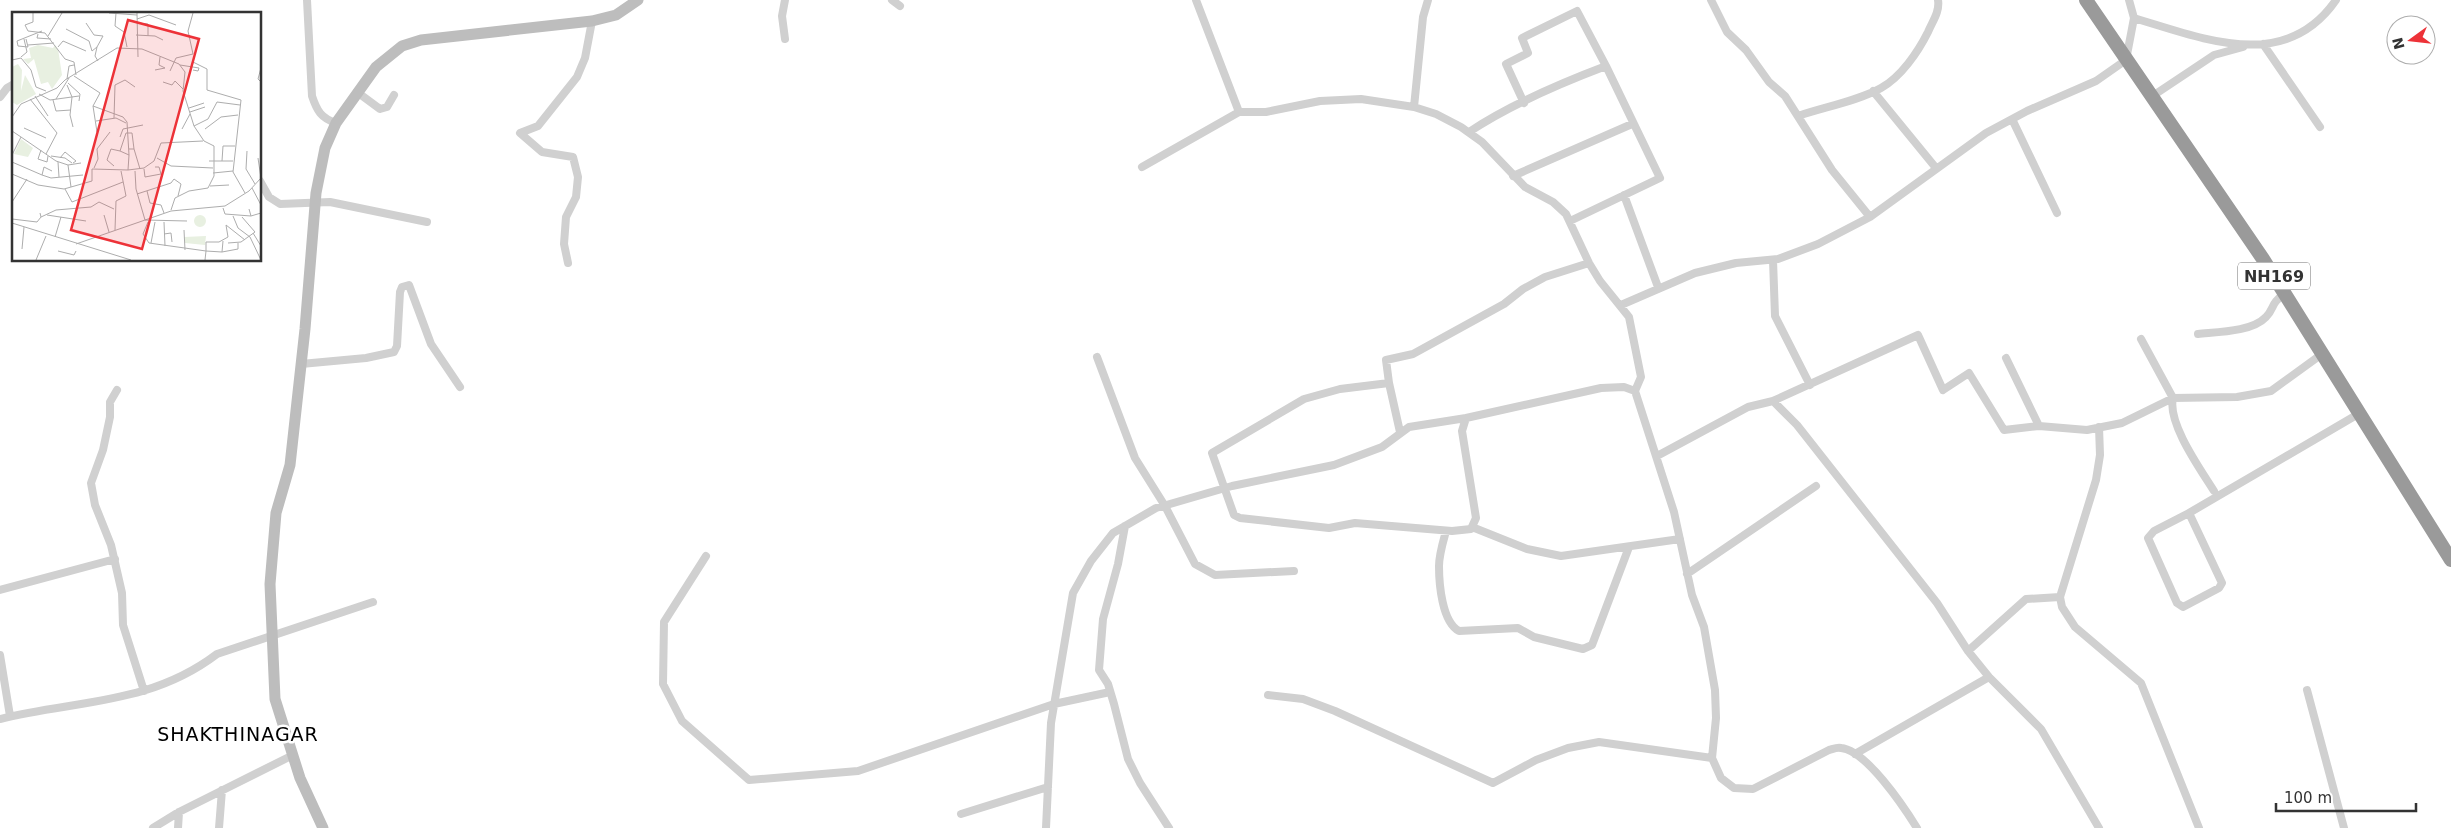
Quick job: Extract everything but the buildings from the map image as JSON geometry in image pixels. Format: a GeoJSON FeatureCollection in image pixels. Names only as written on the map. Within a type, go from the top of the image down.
{"type":"FeatureCollection","features":[{"type":"Feature","properties":{"kind":"highway","name":"NH169"},"geometry":{"type":"LineString","coordinates":[[2086,0],[2285,294],[2451,560]]}},
{"type":"Feature","properties":{"kind":"street"},"geometry":{"type":"LineString","coordinates":[[307,0],[312,96],[316,111],[325,120],[336,123]]}},
{"type":"Feature","properties":{"kind":"street"},"geometry":{"type":"LineString","coordinates":[[322,828],[300,778],[275,699],[270,584],[276,513],[290,465],[315,202],[325,148],[336,123],[357,92],[376,67],[402,46],[421,40],[592,21],[616,15],[638,0]]}},
{"type":"Feature","properties":{"kind":"street"},"geometry":{"type":"LineString","coordinates":[[785,0],[782,16],[786,39]]}},
{"type":"Feature","properties":{"kind":"street"},"geometry":{"type":"LineString","coordinates":[[892,0],[900,6]]}},
{"type":"Feature","properties":{"kind":"street"},"geometry":{"type":"LineString","coordinates":[[1196,0],[1239,112]]}},
{"type":"Feature","properties":{"kind":"street"},"geometry":{"type":"LineString","coordinates":[[1414,107],[1423,17],[1428,0]]}},
{"type":"Feature","properties":{"kind":"street"},"geometry":{"type":"LineString","coordinates":[[1711,0],[1727,32],[1746,50],[1769,82],[1785,96],[1832,170],[1870,217]]}},
{"type":"Feature","properties":{"kind":"street"},"geometry":{"type":"LineString","coordinates":[[1798,116],[1883,87],[1920,48],[1939,8],[1938,0]]}},
{"type":"Feature","properties":{"kind":"street"},"geometry":{"type":"LineString","coordinates":[[1621,306],[1695,273],[1736,263],[1773,260],[1818,244],[1870,217],[1986,132],[2096,81],[2126,60],[2134,18],[2129,0]]}},
{"type":"Feature","properties":{"kind":"street"},"geometry":{"type":"LineString","coordinates":[[2152,96],[2214,55],[2246,46],[2282,42],[2312,26],[2328,11],[2336,0]]}},
{"type":"Feature","properties":{"kind":"street"},"geometry":{"type":"LineString","coordinates":[[1524,103],[1506,64],[1528,53],[1522,38],[1577,11],[1660,178],[1570,221]]}},
{"type":"Feature","properties":{"kind":"street"},"geometry":{"type":"LineString","coordinates":[[2134,18],[2208,40],[2246,46]]}},
{"type":"Feature","properties":{"kind":"street"},"geometry":{"type":"LineString","coordinates":[[568,263],[564,244],[566,217],[576,197],[578,177],[573,157],[542,152],[520,133],[538,126],[577,77],[585,58],[592,21]]}},
{"type":"Feature","properties":{"kind":"street"},"geometry":{"type":"LineString","coordinates":[[2263,44],[2320,127]]}},
{"type":"Feature","properties":{"kind":"street"},"geometry":{"type":"LineString","coordinates":[[1469,132],[1489,119],[1566,82],[1606,66]]}},
{"type":"Feature","properties":{"kind":"street"},"geometry":{"type":"LineString","coordinates":[[0,97],[12,85]]}},
{"type":"Feature","properties":{"kind":"street"},"geometry":{"type":"LineString","coordinates":[[1873,91],[1936,168]]}},
{"type":"Feature","properties":{"kind":"street"},"geometry":{"type":"LineString","coordinates":[[357,92],[380,109],[387,108],[394,95]]}},
{"type":"Feature","properties":{"kind":"street"},"geometry":{"type":"LineString","coordinates":[[1142,167],[1239,112],[1266,112],[1320,101],[1361,99],[1414,107],[1436,114],[1469,132],[1482,142],[1525,187],[1553,202],[1566,214],[1589,263],[1600,281],[1629,317],[1633,330],[1641,377],[1635,391],[1657,456],[1680,539],[1692,595],[1704,627],[1714,690],[1716,718],[1712,758],[1721,778],[1734,788],[1753,789],[1829,750],[1840,748],[1855,754],[1884,779],[1917,828]]}},
{"type":"Feature","properties":{"kind":"street"},"geometry":{"type":"LineString","coordinates":[[2012,119],[2057,213]]}},
{"type":"Feature","properties":{"kind":"street"},"geometry":{"type":"LineString","coordinates":[[1513,176],[1632,124]]}},
{"type":"Feature","properties":{"kind":"street"},"geometry":{"type":"LineString","coordinates":[[261,183],[268,197],[280,204],[330,202],[427,222]]}},
{"type":"Feature","properties":{"kind":"street"},"geometry":{"type":"LineString","coordinates":[[1624,195],[1658,288]]}},
{"type":"Feature","properties":{"kind":"street"},"geometry":{"type":"LineString","coordinates":[[1773,260],[1775,316],[1810,386]]}},
{"type":"Feature","properties":{"kind":"street"},"geometry":{"type":"LineString","coordinates":[[1400,432],[1386,360],[1413,354],[1504,304],[1509,298],[1538,281],[1589,263]]}},
{"type":"Feature","properties":{"kind":"street"},"geometry":{"type":"LineString","coordinates":[[301,364],[366,358],[394,352],[397,346],[400,292],[402,287],[409,284],[428,336],[460,388]]}},
{"type":"Feature","properties":{"kind":"street"},"geometry":{"type":"LineString","coordinates":[[2198,334],[2230,331],[2260,321],[2268,315],[2274,301],[2285,294]]}},
{"type":"Feature","properties":{"kind":"street"},"geometry":{"type":"LineString","coordinates":[[1657,456],[1748,407],[1773,402],[1918,334],[1943,390],[1969,373],[2004,430],[2039,426],[2087,430],[2122,423],[2173,398],[2237,397],[2271,391],[2322,354]]}},
{"type":"Feature","properties":{"kind":"street"},"geometry":{"type":"LineString","coordinates":[[2142,339],[2173,398],[2171,405],[2183,440],[2214,491]]}},
{"type":"Feature","properties":{"kind":"street"},"geometry":{"type":"LineString","coordinates":[[1097,357],[1135,458],[1165,506],[1195,564],[1215,574],[1294,571]]}},
{"type":"Feature","properties":{"kind":"street"},"geometry":{"type":"LineString","coordinates":[[2006,358],[2039,426]]}},
{"type":"Feature","properties":{"kind":"street"},"geometry":{"type":"LineString","coordinates":[[1389,383],[1340,390],[1304,399],[1212,453],[1234,516],[1328,528],[1355,523],[1446,531],[1472,527],[1527,549],[1561,556],[1680,539]]}},
{"type":"Feature","properties":{"kind":"street"},"geometry":{"type":"LineString","coordinates":[[1046,828],[1051,723],[1073,593],[1091,560],[1113,533],[1165,506],[1223,489],[1334,465],[1382,447],[1400,432],[1429,422],[1466,418],[1600,388],[1624,387],[1635,391]]}},
{"type":"Feature","properties":{"kind":"street"},"geometry":{"type":"LineString","coordinates":[[116,390],[110,402],[110,417],[103,450],[91,483],[95,505],[111,544],[122,593],[123,625],[144,692]]}},
{"type":"Feature","properties":{"kind":"street"},"geometry":{"type":"LineString","coordinates":[[1773,402],[1798,425],[1937,603],[1968,651],[1989,677],[2041,729],[2100,828]]}},
{"type":"Feature","properties":{"kind":"street"},"geometry":{"type":"LineString","coordinates":[[2189,513],[2222,583],[2219,588],[2183,607],[2177,603],[2148,538],[2154,531],[2189,513],[2360,413]]}},
{"type":"Feature","properties":{"kind":"street"},"geometry":{"type":"LineString","coordinates":[[1466,418],[1462,431],[1476,518],[1472,527]]}},
{"type":"Feature","properties":{"kind":"street"},"geometry":{"type":"LineString","coordinates":[[2099,427],[2100,455],[2096,480],[2060,596],[2062,607],[2074,627],[2140,683],[2199,828]]}},
{"type":"Feature","properties":{"kind":"street"},"geometry":{"type":"LineString","coordinates":[[1687,574],[1816,486]]}},
{"type":"Feature","properties":{"kind":"street"},"geometry":{"type":"LineString","coordinates":[[1125,526],[1102,628],[1099,670],[1110,692],[1128,759],[1140,783],[1168,828]]}},
{"type":"Feature","properties":{"kind":"street"},"geometry":{"type":"LineString","coordinates":[[1446,531],[1439,566],[1445,611],[1453,628],[1459,631],[1518,628],[1534,637],[1583,649],[1592,645],[1629,547]]}},
{"type":"Feature","properties":{"kind":"street"},"geometry":{"type":"LineString","coordinates":[[706,556],[664,622],[663,684],[682,721],[749,780],[858,771],[1054,704],[1110,692]]}},
{"type":"Feature","properties":{"kind":"street"},"geometry":{"type":"LineString","coordinates":[[0,590],[115,560]]}},
{"type":"Feature","properties":{"kind":"street"},"geometry":{"type":"LineString","coordinates":[[1968,651],[2026,598],[2060,596]]}},
{"type":"Feature","properties":{"kind":"street"},"geometry":{"type":"LineString","coordinates":[[0,719],[102,702],[144,692],[197,669],[217,654],[373,602]]}},
{"type":"Feature","properties":{"kind":"street"},"geometry":{"type":"LineString","coordinates":[[0,654],[10,716]]}},
{"type":"Feature","properties":{"kind":"street"},"geometry":{"type":"LineString","coordinates":[[1855,754],[1989,677]]}},
{"type":"Feature","properties":{"kind":"street"},"geometry":{"type":"LineString","coordinates":[[2307,690],[2344,828]]}},
{"type":"Feature","properties":{"kind":"street"},"geometry":{"type":"LineString","coordinates":[[1268,695],[1303,700],[1335,711],[1493,783],[1536,760],[1568,748],[1599,742],[1712,758]]}},
{"type":"Feature","properties":{"kind":"street"},"geometry":{"type":"LineString","coordinates":[[152,828],[179,812],[293,755]]}},
{"type":"Feature","properties":{"kind":"street"},"geometry":{"type":"LineString","coordinates":[[961,814],[1048,787]]}},
{"type":"Feature","properties":{"kind":"street"},"geometry":{"type":"LineString","coordinates":[[219,828],[222,790]]}},
{"type":"Feature","properties":{"kind":"street"},"geometry":{"type":"LineString","coordinates":[[178,828],[179,812]]}},
{"type":"Feature","properties":{"kind":"district","name":"SHAKTHINAGAR"},"geometry":{"type":"Point","coordinates":[238,734]}}]}
